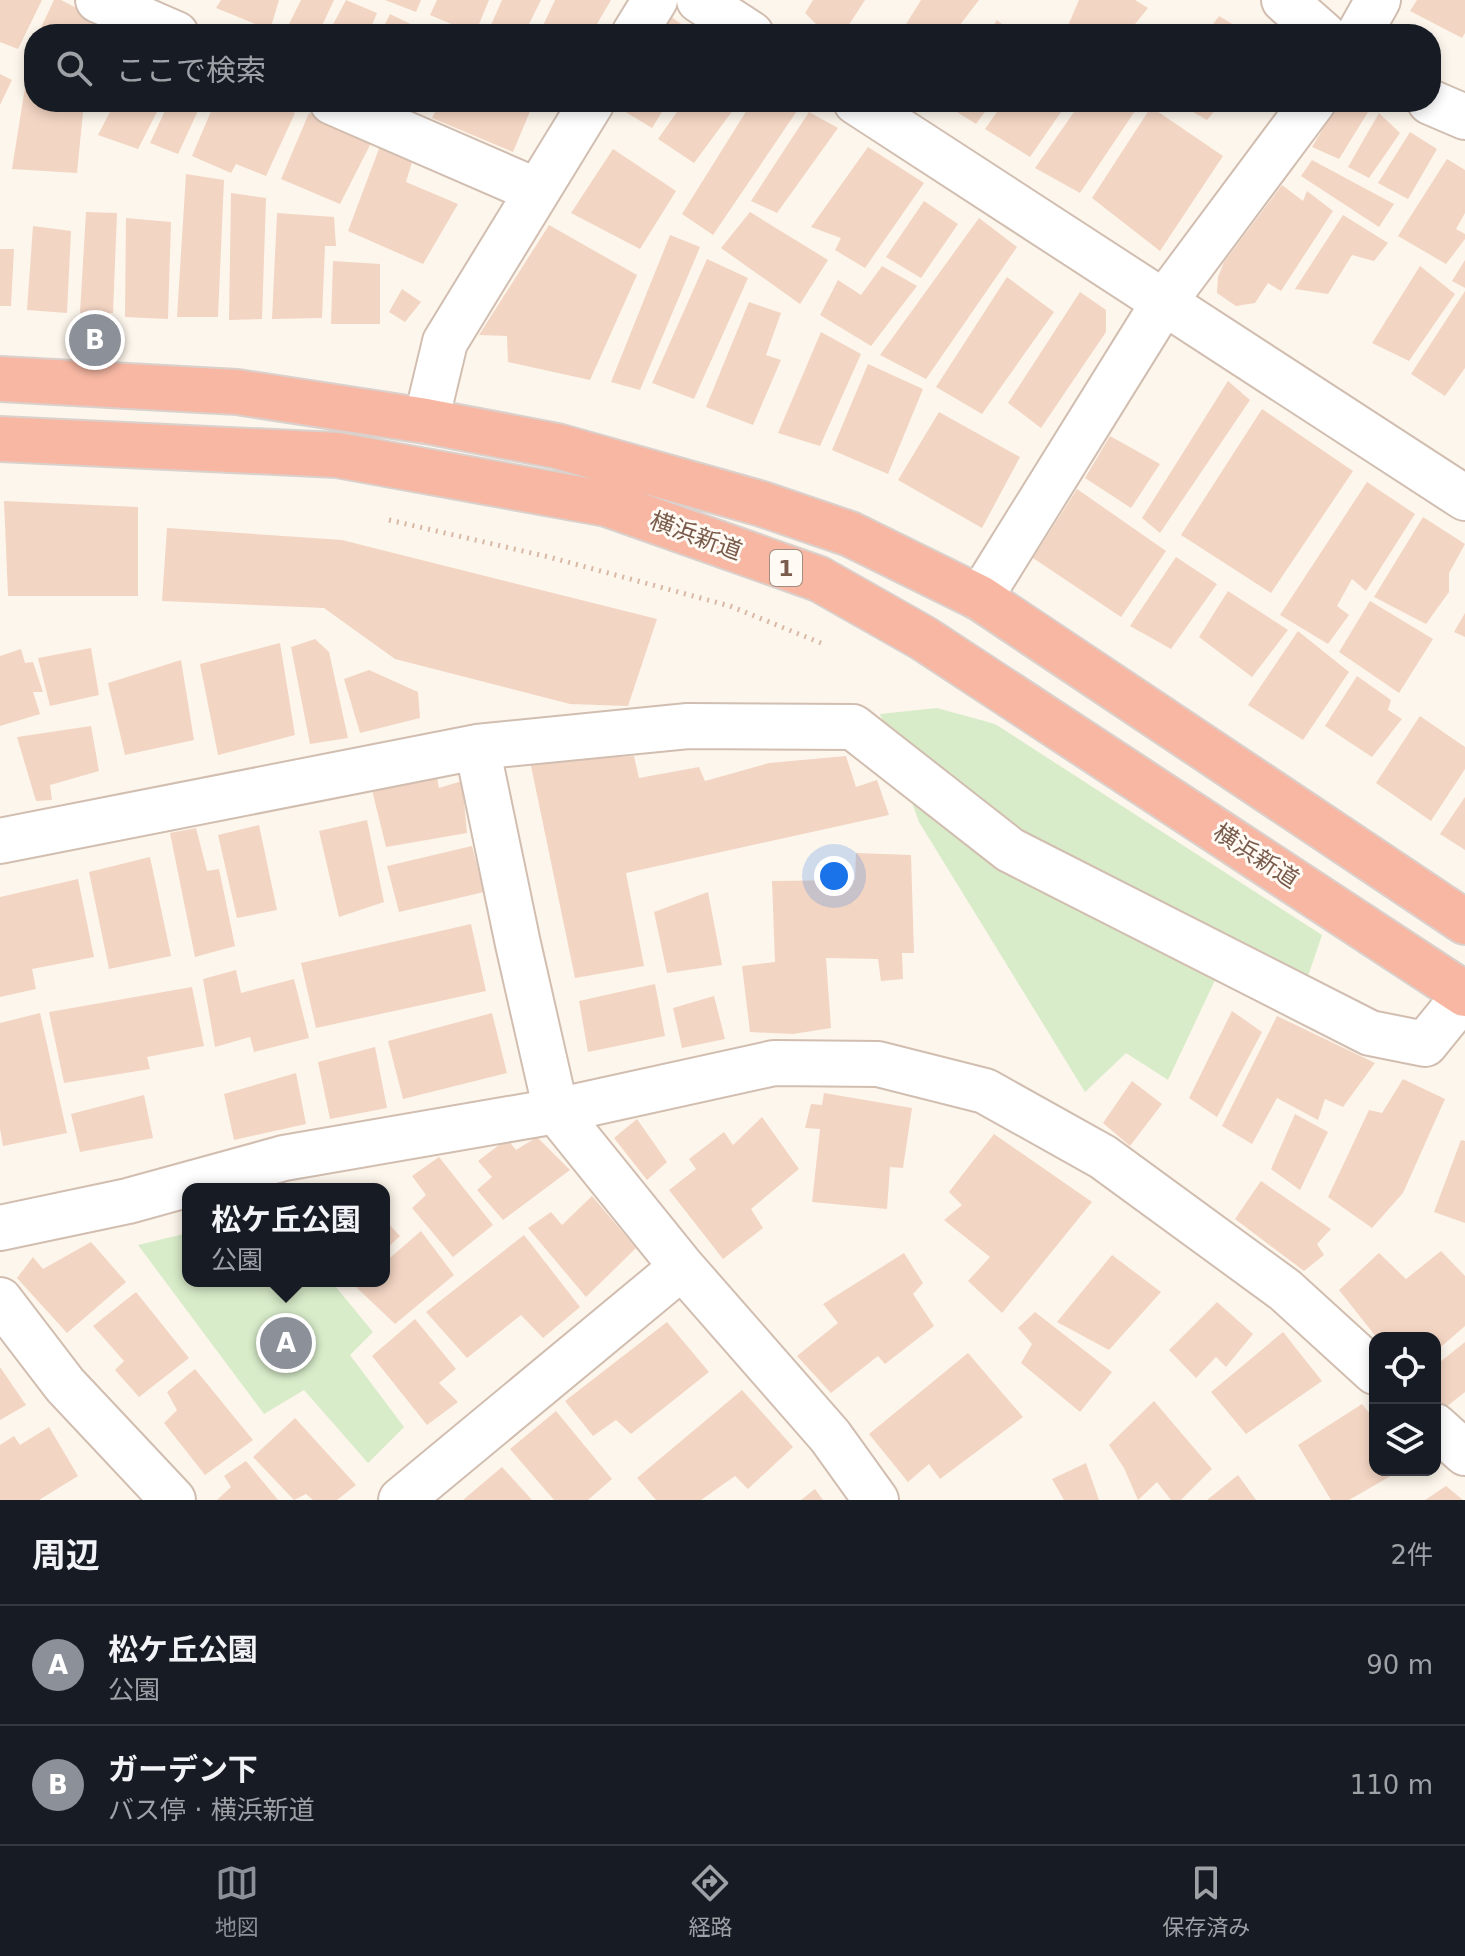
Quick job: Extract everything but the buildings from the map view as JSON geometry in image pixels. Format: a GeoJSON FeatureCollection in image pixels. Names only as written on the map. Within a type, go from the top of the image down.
{"type":"FeatureCollection","features":[{"type":"Feature","properties":{"kind":"highway","name":"横浜新道"},"geometry":{"type":"LineString","coordinates":[[0,379],[237,392],[426,421],[557,446],[762,504],[850,534],[980,598],[1465,922]]}},
{"type":"Feature","properties":{"kind":"highway","name":"横浜新道"},"geometry":{"type":"LineString","coordinates":[[0,439],[337,455],[387,463],[607,504],[819,579],[923,638],[1465,994]]}},
{"type":"Feature","properties":{"kind":"street"},"geometry":{"type":"LineString","coordinates":[[98,0],[153,24]]}},
{"type":"Feature","properties":{"kind":"street"},"geometry":{"type":"LineString","coordinates":[[640,24],[655,0]]}},
{"type":"Feature","properties":{"kind":"street"},"geometry":{"type":"LineString","coordinates":[[699,0],[736,24]]}},
{"type":"Feature","properties":{"kind":"street"},"geometry":{"type":"LineString","coordinates":[[1284,0],[1312,24]]}},
{"type":"Feature","properties":{"kind":"street"},"geometry":{"type":"LineString","coordinates":[[1365,24],[1378,0]]}},
{"type":"Feature","properties":{"kind":"street"},"geometry":{"type":"LineString","coordinates":[[1441,107],[1465,117]]}},
{"type":"Feature","properties":{"kind":"street"},"geometry":{"type":"LineString","coordinates":[[355,112],[537,191]]}},
{"type":"Feature","properties":{"kind":"street"},"geometry":{"type":"LineString","coordinates":[[426,421],[445,342],[586,112]]}},
{"type":"Feature","properties":{"kind":"street"},"geometry":{"type":"LineString","coordinates":[[871,112],[1465,498]]}},
{"type":"Feature","properties":{"kind":"street"},"geometry":{"type":"LineString","coordinates":[[980,598],[1164,302],[1306,112]]}},
{"type":"Feature","properties":{"kind":"street"},"geometry":{"type":"LineString","coordinates":[[0,841],[477,747],[688,726],[853,727],[1010,850],[1370,1033],[1425,1044],[1465,994]]}},
{"type":"Feature","properties":{"kind":"street"},"geometry":{"type":"LineString","coordinates":[[477,747],[556,1111],[682,1267],[830,1436],[876,1500]]}},
{"type":"Feature","properties":{"kind":"street"},"geometry":{"type":"LineString","coordinates":[[193,1183],[284,1158],[556,1111],[774,1063],[878,1064],[985,1091],[1103,1157],[1285,1290],[1369,1367]]}},
{"type":"Feature","properties":{"kind":"street"},"geometry":{"type":"LineString","coordinates":[[0,1228],[182,1186]]}},
{"type":"Feature","properties":{"kind":"street"},"geometry":{"type":"LineString","coordinates":[[401,1500],[682,1267]]}},
{"type":"Feature","properties":{"kind":"street"},"geometry":{"type":"LineString","coordinates":[[0,1300],[65,1385],[173,1500]]}},
{"type":"Feature","properties":{"kind":"street"},"geometry":{"type":"LineString","coordinates":[[1441,1431],[1465,1453]]}},
{"type":"Feature","properties":{"kind":"green space"},"geometry":{"type":"Polygon","coordinates":[[[937,708],[995,724],[1322,935],[1307,979],[1233,942],[1168,1080],[1126,1053],[1085,1092],[919,822],[880,714],[937,708]]]}},
{"type":"Feature","properties":{"kind":"green space"},"geometry":{"type":"Polygon","coordinates":[[[182,1234],[182,1287],[336,1287],[373,1332],[350,1355],[404,1427],[368,1463],[304,1390],[264,1414],[138,1245],[182,1234]]]}},
{"type":"Feature","properties":{"kind":"place","name":"ガーデン下"},"geometry":{"type":"Point","coordinates":[95,340]}},
{"type":"Feature","properties":{"kind":"place","name":"松ケ丘公園"},"geometry":{"type":"Point","coordinates":[286,1343]}}]}
